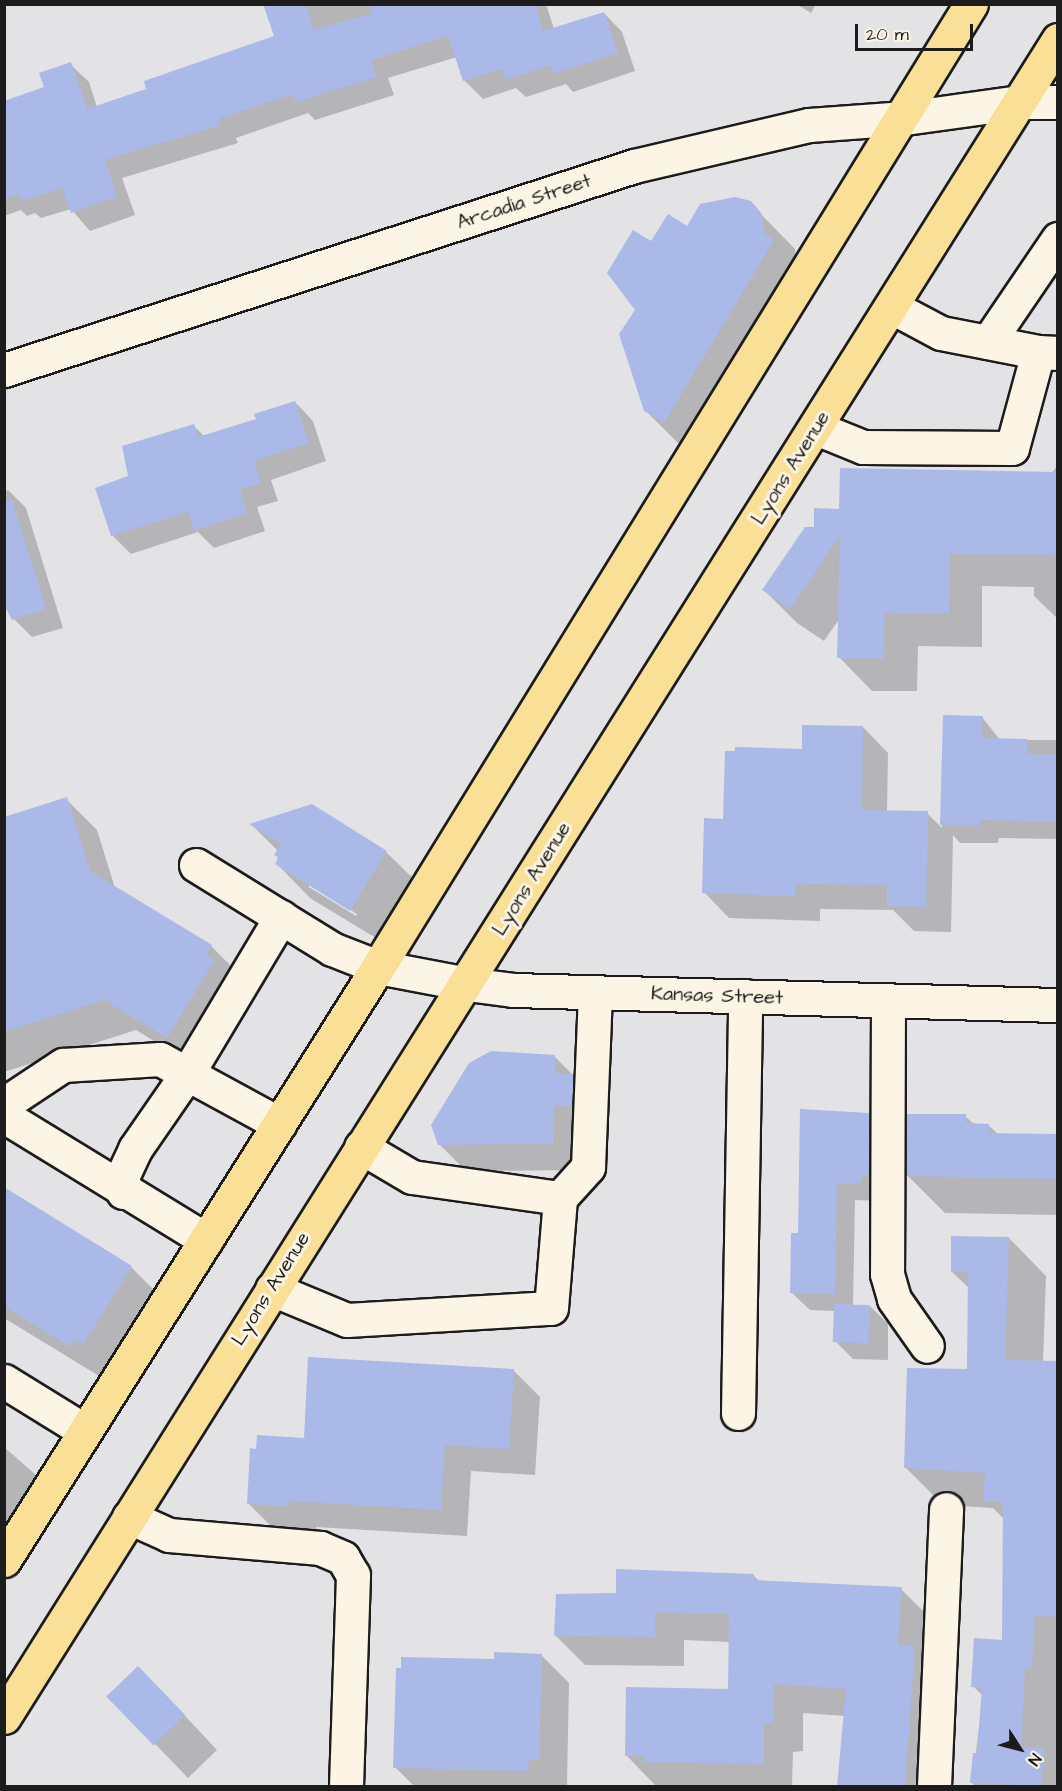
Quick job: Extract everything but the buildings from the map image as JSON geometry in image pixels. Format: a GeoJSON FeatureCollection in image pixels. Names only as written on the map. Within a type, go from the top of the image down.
{"type":"FeatureCollection","features":[{"type":"Feature","properties":{"kind":"main road"},"geometry":{"type":"LineString","coordinates":[[4,1560],[378,967],[533,713],[905,118],[971,4]]}},
{"type":"Feature","properties":{"kind":"main road","name":"Lyons Avenue"},"geometry":{"type":"LineString","coordinates":[[4,1717],[1058,40]]}},
{"type":"Feature","properties":{"kind":"street","name":"Arcadia Street"},"geometry":{"type":"LineString","coordinates":[[4,370],[634,166],[810,125],[905,118],[1021,102],[1058,102]]}},
{"type":"Feature","properties":{"kind":"street"},"geometry":{"type":"LineString","coordinates":[[988,342],[1044,279],[1058,239]]}},
{"type":"Feature","properties":{"kind":"street"},"geometry":{"type":"LineString","coordinates":[[816,428],[863,447],[1012,448],[1048,353],[942,333],[892,307]]}},
{"type":"Feature","properties":{"kind":"street","name":"Kansas Street"},"geometry":{"type":"LineString","coordinates":[[196,865],[332,948],[378,967],[466,984],[513,990],[1058,1005]]}},
{"type":"Feature","properties":{"kind":"street"},"geometry":{"type":"LineString","coordinates":[[123,1192],[123,1175],[135,1149],[187,1074],[281,917]]}},
{"type":"Feature","properties":{"kind":"street"},"geometry":{"type":"LineString","coordinates":[[272,1289],[347,1320],[551,1308],[560,1198],[588,1167],[595,992]]}},
{"type":"Feature","properties":{"kind":"street"},"geometry":{"type":"LineString","coordinates":[[738,1413],[745,996]]}},
{"type":"Feature","properties":{"kind":"street"},"geometry":{"type":"LineString","coordinates":[[888,1001],[887,1274],[894,1299],[927,1346]]}},
{"type":"Feature","properties":{"kind":"street"},"geometry":{"type":"LineString","coordinates":[[4,1104],[63,1065],[160,1059],[279,1124]]}},
{"type":"Feature","properties":{"kind":"street"},"geometry":{"type":"LineString","coordinates":[[4,1116],[123,1192],[206,1240]]}},
{"type":"Feature","properties":{"kind":"street"},"geometry":{"type":"LineString","coordinates":[[361,1147],[412,1177],[560,1198]]}},
{"type":"Feature","properties":{"kind":"street"},"geometry":{"type":"LineString","coordinates":[[4,1380],[86,1431]]}},
{"type":"Feature","properties":{"kind":"street"},"geometry":{"type":"LineString","coordinates":[[934,1786],[946,1509]]}},
{"type":"Feature","properties":{"kind":"street"},"geometry":{"type":"LineString","coordinates":[[129,1517],[169,1535],[320,1548],[343,1558],[353,1575],[346,1786]]}}]}
